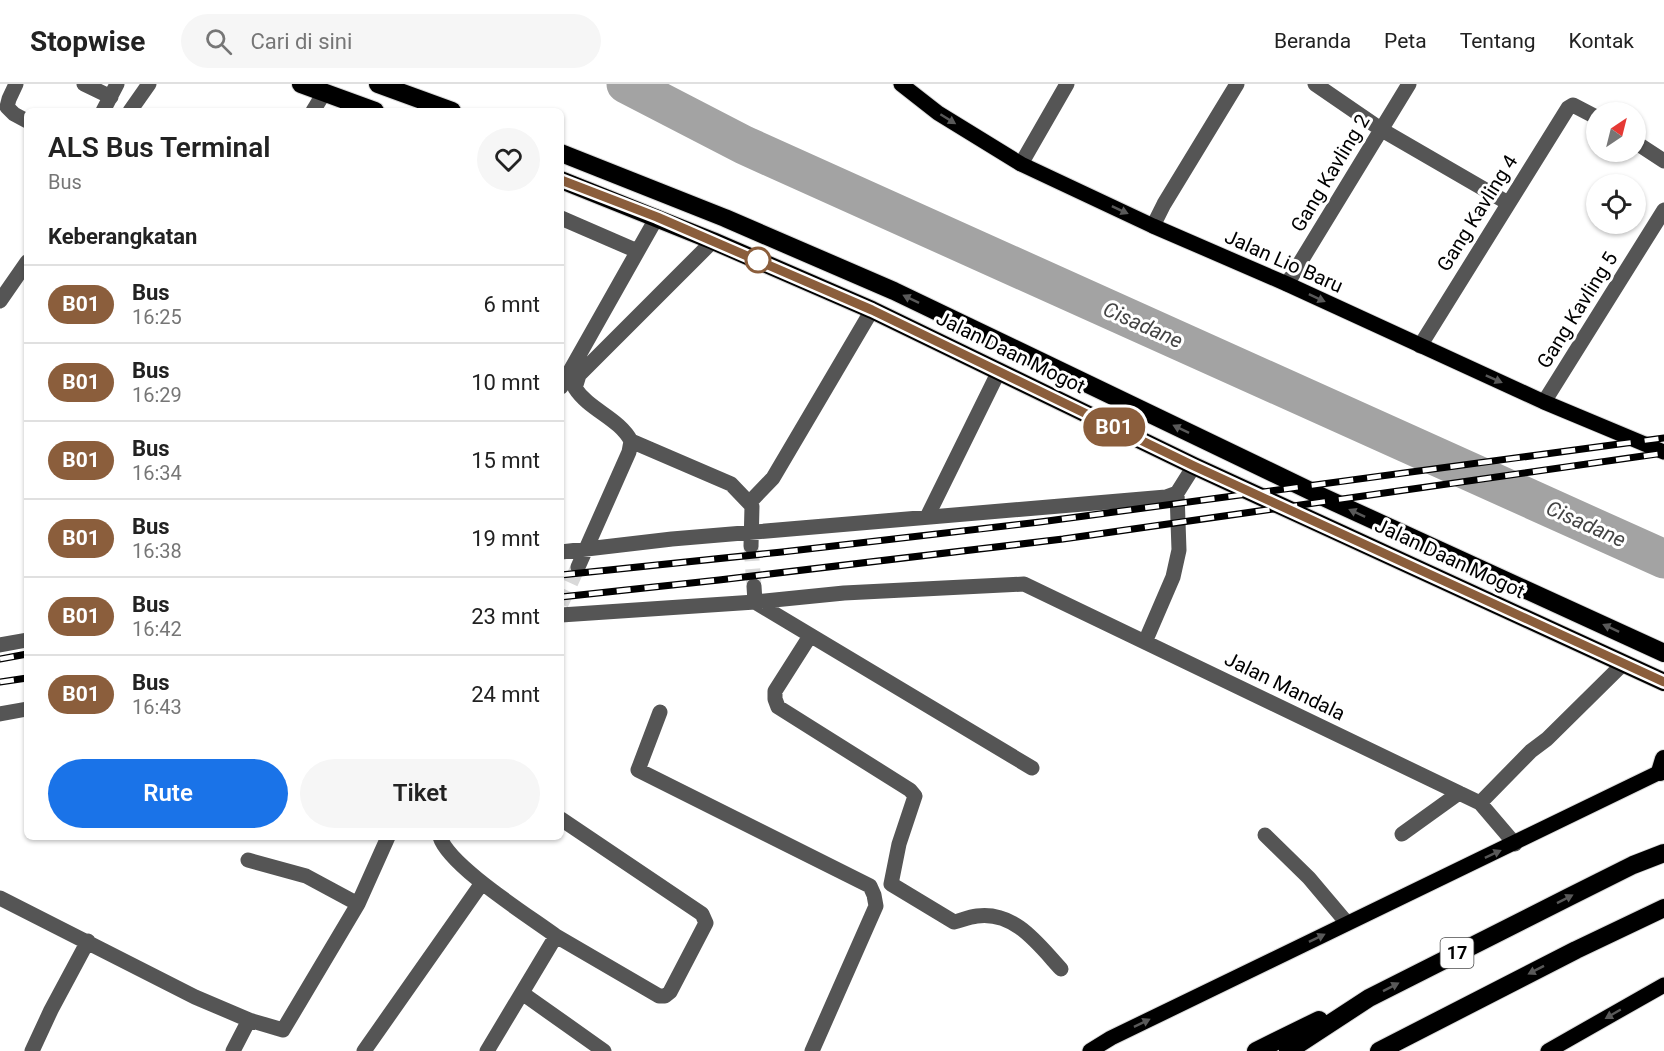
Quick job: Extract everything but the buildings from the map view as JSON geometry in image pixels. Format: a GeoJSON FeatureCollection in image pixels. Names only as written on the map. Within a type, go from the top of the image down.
{"type":"FeatureCollection","features":[{"type":"Feature","properties":{"kind":"highway"},"geometry":{"type":"LineString","coordinates":[[301,84],[366,108]]}},
{"type":"Feature","properties":{"kind":"highway"},"geometry":{"type":"LineString","coordinates":[[378,84],[444,108]]}},
{"type":"Feature","properties":{"kind":"highway","name":"Jalan Daan Mogot"},"geometry":{"type":"LineString","coordinates":[[564,154],[725,218],[894,291],[1323,497],[1664,654]]}},
{"type":"Feature","properties":{"kind":"highway","name":"Jalan Daan Mogot"},"geometry":{"type":"LineString","coordinates":[[564,181],[657,217],[872,310],[1194,466],[1659,679]]}},
{"type":"Feature","properties":{"kind":"highway"},"geometry":{"type":"LineString","coordinates":[[1659,679],[1664,695]]}},
{"type":"Feature","properties":{"kind":"highway","name":"17"},"geometry":{"type":"LineString","coordinates":[[1288,1051],[1369,998],[1633,866],[1664,853]]}},
{"type":"Feature","properties":{"kind":"highway"},"geometry":{"type":"LineString","coordinates":[[1385,1049],[1576,950],[1664,908]]}},
{"type":"Feature","properties":{"kind":"highway"},"geometry":{"type":"LineString","coordinates":[[1256,1051],[1369,998]]}},
{"type":"Feature","properties":{"kind":"main road","name":"Jalan Lio Baru"},"geometry":{"type":"LineString","coordinates":[[901,84],[938,113],[1021,164],[1544,402],[1662,448]]}},
{"type":"Feature","properties":{"kind":"main road"},"geometry":{"type":"LineString","coordinates":[[1090,1051],[1111,1038],[1347,923],[1515,844],[1663,768]]}},
{"type":"Feature","properties":{"kind":"main road"},"geometry":{"type":"LineString","coordinates":[[1548,1051],[1664,985]]}},
{"type":"Feature","properties":{"kind":"street"},"geometry":{"type":"LineString","coordinates":[[16,84],[7,107],[24,119]]}},
{"type":"Feature","properties":{"kind":"street"},"geometry":{"type":"LineString","coordinates":[[84,84],[114,90],[105,108]]}},
{"type":"Feature","properties":{"kind":"street"},"geometry":{"type":"LineString","coordinates":[[132,108],[149,84]]}},
{"type":"Feature","properties":{"kind":"street"},"geometry":{"type":"LineString","coordinates":[[1021,164],[1067,84]]}},
{"type":"Feature","properties":{"kind":"street"},"geometry":{"type":"LineString","coordinates":[[1153,226],[1237,84]]}},
{"type":"Feature","properties":{"kind":"street"},"geometry":{"type":"LineString","coordinates":[[1315,84],[1382,130],[1509,203]]}},
{"type":"Feature","properties":{"kind":"street","name":"Gang Kavling 2"},"geometry":{"type":"LineString","coordinates":[[1287,284],[1409,84]]}},
{"type":"Feature","properties":{"kind":"street"},"geometry":{"type":"LineString","coordinates":[[315,108],[324,93]]}},
{"type":"Feature","properties":{"kind":"street","name":"Gang Kavling 4"},"geometry":{"type":"LineString","coordinates":[[1420,346],[1568,108],[1573,105],[1586,112]]}},
{"type":"Feature","properties":{"kind":"street"},"geometry":{"type":"LineString","coordinates":[[1646,149],[1664,160]]}},
{"type":"Feature","properties":{"kind":"street","name":"Gang Kavling 5"},"geometry":{"type":"LineString","coordinates":[[1544,402],[1664,210]]}},
{"type":"Feature","properties":{"kind":"street"},"geometry":{"type":"LineString","coordinates":[[564,382],[657,217]]}},
{"type":"Feature","properties":{"kind":"street"},"geometry":{"type":"LineString","coordinates":[[564,219],[637,251]]}},
{"type":"Feature","properties":{"kind":"street"},"geometry":{"type":"LineString","coordinates":[[578,567],[629,452],[631,441],[627,433],[581,398],[575,388],[579,375],[713,241]]}},
{"type":"Feature","properties":{"kind":"street"},"geometry":{"type":"LineString","coordinates":[[0,301],[24,266]]}},
{"type":"Feature","properties":{"kind":"street"},"geometry":{"type":"LineString","coordinates":[[750,502],[773,478],[872,310]]}},
{"type":"Feature","properties":{"kind":"street"},"geometry":{"type":"LineString","coordinates":[[927,517],[999,371]]}},
{"type":"Feature","properties":{"kind":"street"},"geometry":{"type":"LineString","coordinates":[[631,441],[731,484],[752,506],[750,539]]}},
{"type":"Feature","properties":{"kind":"street"},"geometry":{"type":"LineString","coordinates":[[1145,642],[1173,577],[1179,550],[1177,493],[1194,466]]}},
{"type":"Feature","properties":{"kind":"street"},"geometry":{"type":"LineString","coordinates":[[564,552],[750,539],[927,517],[1166,497],[1177,493]]}},
{"type":"Feature","properties":{"kind":"street","name":"Jalan Mandala"},"geometry":{"type":"LineString","coordinates":[[754,594],[844,593],[1024,584],[1480,803],[1515,844]]}},
{"type":"Feature","properties":{"kind":"street"},"geometry":{"type":"LineString","coordinates":[[564,615],[754,594],[810,636],[1032,768]]}},
{"type":"Feature","properties":{"kind":"street"},"geometry":{"type":"LineString","coordinates":[[810,636],[775,691],[775,699],[778,707],[910,790],[915,796],[899,844],[891,884],[954,922],[978,916],[1006,919],[1027,931],[1061,969]]}},
{"type":"Feature","properties":{"kind":"street"},"geometry":{"type":"LineString","coordinates":[[0,645],[24,641]]}},
{"type":"Feature","properties":{"kind":"street"},"geometry":{"type":"LineString","coordinates":[[1480,803],[1624,663]]}},
{"type":"Feature","properties":{"kind":"street"},"geometry":{"type":"LineString","coordinates":[[0,714],[24,710]]}},
{"type":"Feature","properties":{"kind":"street"},"geometry":{"type":"LineString","coordinates":[[660,712],[638,770],[870,886],[876,906],[812,1051]]}},
{"type":"Feature","properties":{"kind":"street"},"geometry":{"type":"LineString","coordinates":[[1402,834],[1460,793]]}},
{"type":"Feature","properties":{"kind":"street"},"geometry":{"type":"LineString","coordinates":[[441,840],[443,847],[482,883],[556,936],[659,996],[665,996],[670,992],[706,919],[564,821]]}},
{"type":"Feature","properties":{"kind":"street"},"geometry":{"type":"LineString","coordinates":[[1266,835],[1309,878],[1347,923]]}},
{"type":"Feature","properties":{"kind":"street"},"geometry":{"type":"LineString","coordinates":[[0,898],[195,997],[249,1020],[283,1030],[358,904],[387,840]]}},
{"type":"Feature","properties":{"kind":"street"},"geometry":{"type":"LineString","coordinates":[[248,860],[306,876],[358,904]]}},
{"type":"Feature","properties":{"kind":"street"},"geometry":{"type":"LineString","coordinates":[[364,1051],[482,883]]}},
{"type":"Feature","properties":{"kind":"street"},"geometry":{"type":"LineString","coordinates":[[487,1051],[556,936]]}},
{"type":"Feature","properties":{"kind":"street"},"geometry":{"type":"LineString","coordinates":[[32,1051],[51,1010],[88,942]]}},
{"type":"Feature","properties":{"kind":"street"},"geometry":{"type":"LineString","coordinates":[[522,993],[604,1051]]}},
{"type":"Feature","properties":{"kind":"street"},"geometry":{"type":"LineString","coordinates":[[233,1051],[249,1020]]}},
{"type":"Feature","properties":{"kind":"waterway","name":"Cisadane"},"geometry":{"type":"LineString","coordinates":[[626,84],[744,145],[1664,559]]}},
{"type":"Feature","properties":{"kind":"tunnel"},"geometry":{"type":"LineString","coordinates":[[751,546],[754,586]]}},
{"type":"Feature","properties":{"kind":"tunnel"},"geometry":{"type":"LineString","coordinates":[[564,597],[578,567]]}},
{"type":"Feature","properties":{"kind":"railway"},"geometry":{"type":"LineString","coordinates":[[564,575],[1040,522],[1664,438]]}},
{"type":"Feature","properties":{"kind":"railway"},"geometry":{"type":"LineString","coordinates":[[564,597],[1063,539],[1664,453]]}},
{"type":"Feature","properties":{"kind":"railway"},"geometry":{"type":"LineString","coordinates":[[0,659],[24,655]]}},
{"type":"Feature","properties":{"kind":"railway"},"geometry":{"type":"LineString","coordinates":[[0,682],[24,678]]}},
{"type":"Feature","properties":{"kind":"bus line","name":"B01"},"geometry":{"type":"LineString","coordinates":[[564,181],[657,217],[872,310],[1194,466],[1664,682]]}}]}
